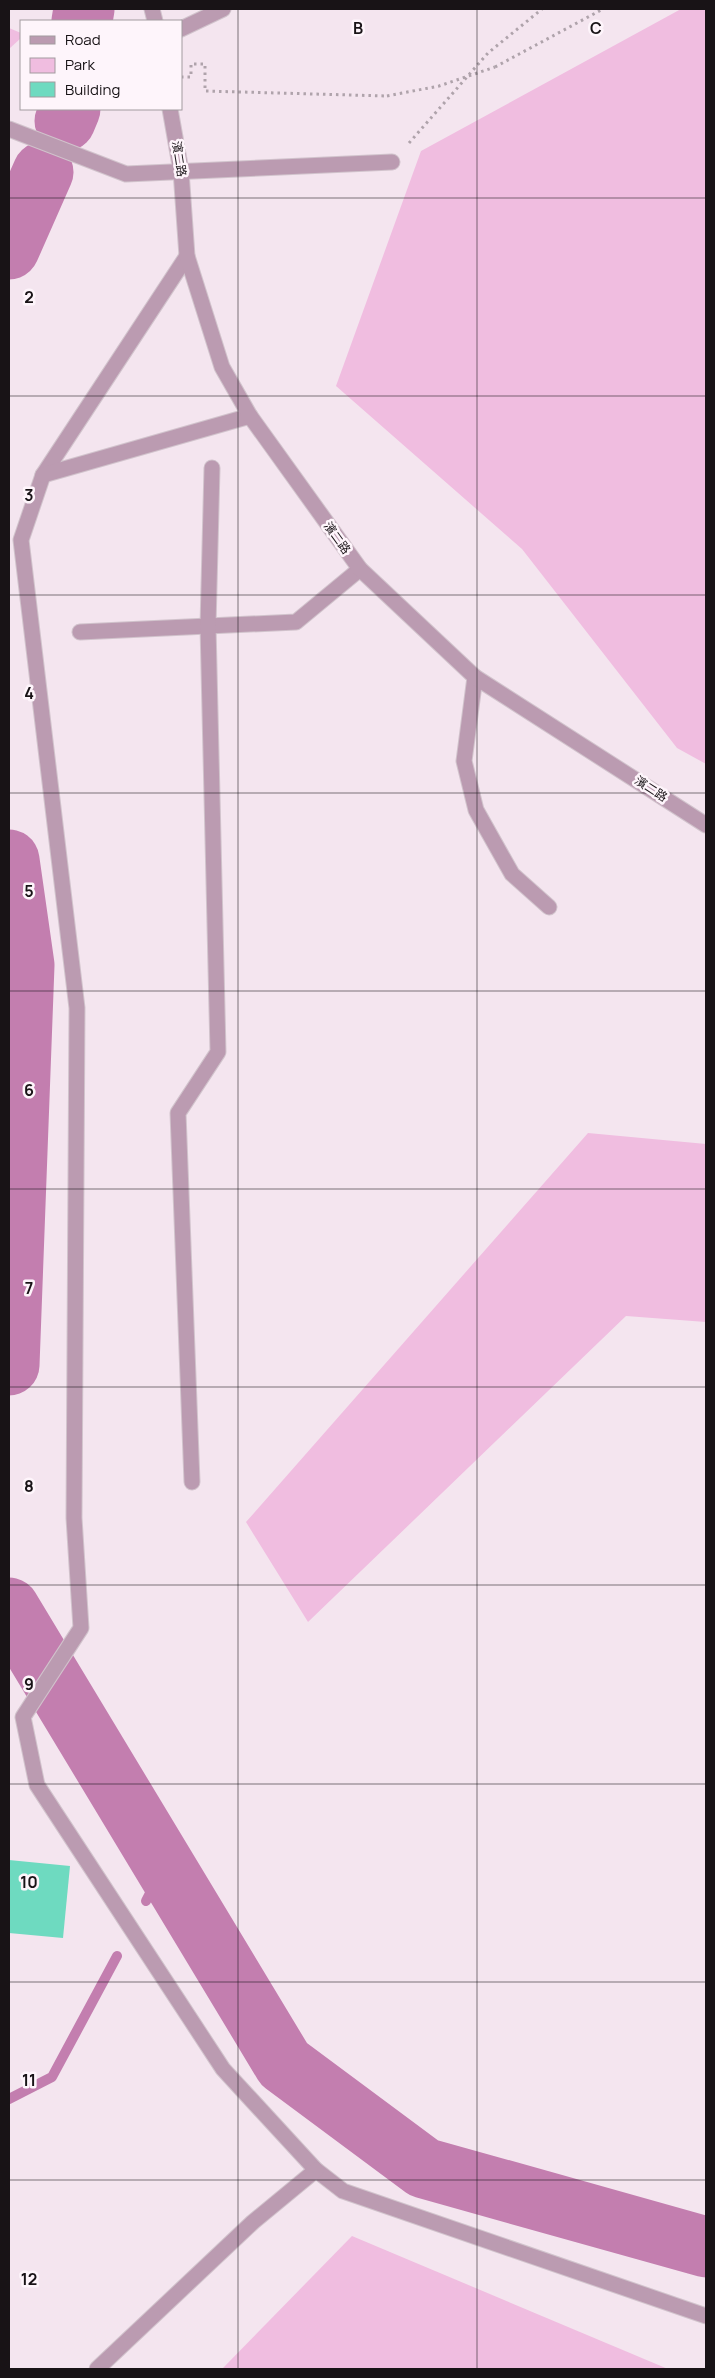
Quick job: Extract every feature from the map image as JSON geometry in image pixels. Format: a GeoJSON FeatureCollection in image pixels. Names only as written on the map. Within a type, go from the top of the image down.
{"type":"FeatureCollection","features":[{"type":"Feature","properties":{"kind":"street"},"geometry":{"type":"LineString","coordinates":[[182,29],[223,9]]}},
{"type":"Feature","properties":{"kind":"street","name":"濱二路"},"geometry":{"type":"LineString","coordinates":[[170,110],[181,171],[187,256],[222,367],[250,416],[360,569],[476,677],[706,825]]}},
{"type":"Feature","properties":{"kind":"street"},"geometry":{"type":"LineString","coordinates":[[9,129],[126,174],[392,162]]}},
{"type":"Feature","properties":{"kind":"street"},"geometry":{"type":"LineString","coordinates":[[187,256],[43,475],[21,540],[77,1008],[74,1518],[81,1628],[22,1717],[37,1785],[223,2069],[316,2170],[344,2191],[706,2316]]}},
{"type":"Feature","properties":{"kind":"street"},"geometry":{"type":"LineString","coordinates":[[43,475],[250,416]]}},
{"type":"Feature","properties":{"kind":"street"},"geometry":{"type":"LineString","coordinates":[[192,1482],[178,1113],[218,1052],[208,626],[212,468]]}},
{"type":"Feature","properties":{"kind":"street"},"geometry":{"type":"LineString","coordinates":[[80,632],[296,622],[360,569]]}},
{"type":"Feature","properties":{"kind":"street"},"geometry":{"type":"LineString","coordinates":[[476,677],[464,761],[476,810],[512,874],[550,907]]}},
{"type":"Feature","properties":{"kind":"street"},"geometry":{"type":"LineString","coordinates":[[97,2369],[253,2222],[316,2170]]}},
{"type":"Feature","properties":{"kind":"path"},"geometry":{"type":"LineString","coordinates":[[392,162],[488,53],[542,9]]}},
{"type":"Feature","properties":{"kind":"path"},"geometry":{"type":"LineString","coordinates":[[182,77],[191,77],[191,64],[205,64],[205,91],[387,96],[439,86],[495,67],[602,9]]}},
{"type":"Feature","properties":{"kind":"green space"},"geometry":{"type":"Polygon","coordinates":[[[681,9],[706,9],[706,764],[677,748],[522,549],[336,386],[421,151],[681,9]]]}},
{"type":"Feature","properties":{"kind":"green space"},"geometry":{"type":"Polygon","coordinates":[[[9,28],[20,33],[20,39],[9,49],[9,28]]]}},
{"type":"Feature","properties":{"kind":"green space"},"geometry":{"type":"Polygon","coordinates":[[[588,1133],[706,1144],[706,1322],[626,1316],[308,1622],[246,1522],[588,1133]]]}},
{"type":"Feature","properties":{"kind":"green space"},"geometry":{"type":"Polygon","coordinates":[[[352,2236],[668,2369],[222,2369],[352,2236]]]}},
{"type":"Feature","properties":{"kind":"building"},"geometry":{"type":"Polygon","coordinates":[[[9,1860],[70,1866],[63,1938],[9,1933],[9,1860]]]}},
{"type":"Feature","properties":{"kind":"waterway"},"geometry":{"type":"LineString","coordinates":[[82,20],[84,9]]}},
{"type":"Feature","properties":{"kind":"waterway"},"geometry":{"type":"LineString","coordinates":[[65,121],[70,110]]}},
{"type":"Feature","properties":{"kind":"waterway"},"geometry":{"type":"LineString","coordinates":[[9,249],[43,172]]}},
{"type":"Feature","properties":{"kind":"waterway"},"geometry":{"type":"LineString","coordinates":[[9,860],[24,965],[9,1365]]}},
{"type":"Feature","properties":{"kind":"waterway"},"geometry":{"type":"LineString","coordinates":[[9,1608],[284,2064],[424,2168],[706,2247]]}},
{"type":"Feature","properties":{"kind":"waterway"},"geometry":{"type":"LineString","coordinates":[[146,1901],[164,1866]]}},
{"type":"Feature","properties":{"kind":"waterway"},"geometry":{"type":"LineString","coordinates":[[9,2099],[52,2077],[117,1956]]}}]}
